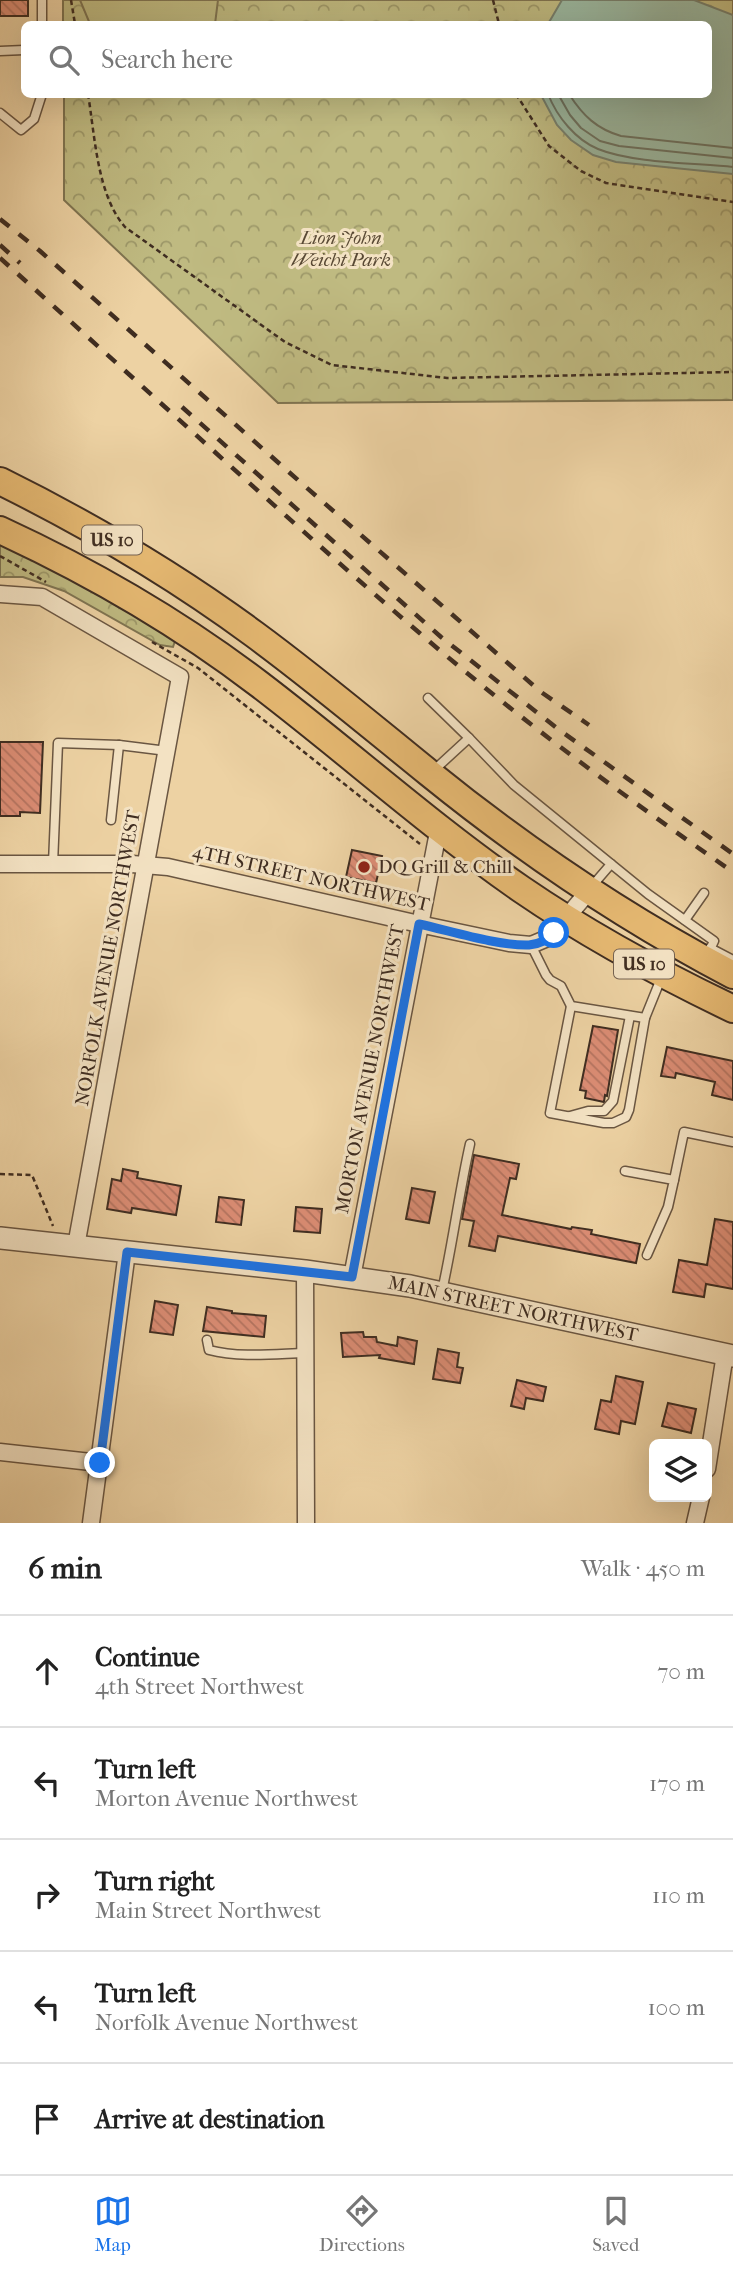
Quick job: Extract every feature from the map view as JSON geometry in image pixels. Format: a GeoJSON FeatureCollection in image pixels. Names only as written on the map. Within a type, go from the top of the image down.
{"type":"FeatureCollection","features":[{"type":"Feature","properties":{"kind":"highway","name":"US 10"},"geometry":{"type":"LineString","coordinates":[[0,481],[74,518],[200,595],[288,659],[430,774],[588,891],[654,916],[733,975]]}},
{"type":"Feature","properties":{"kind":"highway","name":"US 10"},"geometry":{"type":"LineString","coordinates":[[0,530],[120,591],[259,684],[429,835],[499,873],[565,918],[663,974],[733,1009]]}},
{"type":"Feature","properties":{"kind":"street","name":"NORFOLK AVENUE NORTHWEST"},"geometry":{"type":"LineString","coordinates":[[0,594],[42,597],[180,677],[148,865],[69,1246]]}},
{"type":"Feature","properties":{"kind":"street","name":"MORTON AVENUE NORTHWEST"},"geometry":{"type":"LineString","coordinates":[[352,1277],[419,924],[429,835]]}},
{"type":"Feature","properties":{"kind":"street","name":"4TH STREET NORTHWEST"},"geometry":{"type":"LineString","coordinates":[[0,864],[168,867],[419,924],[531,945]]}},
{"type":"Feature","properties":{"kind":"street"},"geometry":{"type":"LineString","coordinates":[[531,945],[550,937],[588,891]]}},
{"type":"Feature","properties":{"kind":"street","name":"MAIN STREET NORTHWEST"},"geometry":{"type":"LineString","coordinates":[[0,1238],[352,1277],[441,1293],[729,1355]]}},
{"type":"Feature","properties":{"kind":"street"},"geometry":{"type":"LineString","coordinates":[[91,1523],[127,1252]]}},
{"type":"Feature","properties":{"kind":"street"},"geometry":{"type":"LineString","coordinates":[[305,1271],[306,1523]]}},
{"type":"Feature","properties":{"kind":"street"},"geometry":{"type":"LineString","coordinates":[[712,1443],[729,1355]]}},
{"type":"Feature","properties":{"kind":"street"},"geometry":{"type":"LineString","coordinates":[[0,1452],[100,1463]]}},
{"type":"Feature","properties":{"kind":"street"},"geometry":{"type":"LineString","coordinates":[[695,1523],[700,1502]]}},
{"type":"Feature","properties":{"kind":"lane"},"geometry":{"type":"LineString","coordinates":[[42,0],[42,21]]}},
{"type":"Feature","properties":{"kind":"lane"},"geometry":{"type":"LineString","coordinates":[[0,51],[21,50]]}},
{"type":"Feature","properties":{"kind":"lane"},"geometry":{"type":"LineString","coordinates":[[0,113],[21,130],[34,119],[41,98]]}},
{"type":"Feature","properties":{"kind":"lane"},"geometry":{"type":"LineString","coordinates":[[428,698],[514,785],[611,864],[654,916],[685,920],[714,941],[708,954],[733,960]]}},
{"type":"Feature","properties":{"kind":"lane"},"geometry":{"type":"LineString","coordinates":[[430,774],[469,738]]}},
{"type":"Feature","properties":{"kind":"lane"},"geometry":{"type":"LineString","coordinates":[[52,864],[58,743],[119,745],[167,751]]}},
{"type":"Feature","properties":{"kind":"lane"},"geometry":{"type":"LineString","coordinates":[[111,820],[119,745]]}},
{"type":"Feature","properties":{"kind":"lane"},"geometry":{"type":"LineString","coordinates":[[588,891],[611,864]]}},
{"type":"Feature","properties":{"kind":"lane"},"geometry":{"type":"LineString","coordinates":[[685,920],[704,893]]}},
{"type":"Feature","properties":{"kind":"lane"},"geometry":{"type":"LineString","coordinates":[[531,945],[546,975],[561,986],[571,1006],[550,1113],[604,1124],[626,1117],[645,1018],[663,974]]}},
{"type":"Feature","properties":{"kind":"lane"},"geometry":{"type":"LineString","coordinates":[[571,1006],[645,1018]]}},
{"type":"Feature","properties":{"kind":"lane"},"geometry":{"type":"LineString","coordinates":[[567,1116],[588,1111],[604,1111],[610,1106],[630,1016]]}},
{"type":"Feature","properties":{"kind":"lane"},"geometry":{"type":"LineString","coordinates":[[647,1255],[668,1207],[684,1132],[733,1142]]}},
{"type":"Feature","properties":{"kind":"lane"},"geometry":{"type":"LineString","coordinates":[[441,1293],[455,1233],[456,1208],[470,1144]]}},
{"type":"Feature","properties":{"kind":"lane"},"geometry":{"type":"LineString","coordinates":[[625,1171],[674,1180]]}},
{"type":"Feature","properties":{"kind":"lane"},"geometry":{"type":"LineString","coordinates":[[207,1340],[209,1350],[223,1353],[305,1353]]}},
{"type":"Feature","properties":{"kind":"path"},"geometry":{"type":"LineString","coordinates":[[71,0],[74,21]]}},
{"type":"Feature","properties":{"kind":"path"},"geometry":{"type":"LineString","coordinates":[[493,0],[498,21]]}},
{"type":"Feature","properties":{"kind":"path"},"geometry":{"type":"LineString","coordinates":[[89,98],[105,189],[115,215],[125,227],[285,342],[332,365],[447,378],[733,372]]}},
{"type":"Feature","properties":{"kind":"path"},"geometry":{"type":"LineString","coordinates":[[519,98],[549,146],[581,171],[606,183],[733,202]]}},
{"type":"Feature","properties":{"kind":"path"},"geometry":{"type":"LineString","coordinates":[[0,555],[52,585]]}},
{"type":"Feature","properties":{"kind":"path"},"geometry":{"type":"LineString","coordinates":[[149,640],[198,668],[429,835]]}},
{"type":"Feature","properties":{"kind":"path"},"geometry":{"type":"LineString","coordinates":[[0,1174],[32,1175],[69,1246]]}},
{"type":"Feature","properties":{"kind":"green space","name":"Lion John Weicht Park"},"geometry":{"type":"Polygon","coordinates":[[[63,0],[733,0],[733,400],[278,403],[64,200],[64,98],[712,98],[712,21],[63,21],[63,0]]]}},
{"type":"Feature","properties":{"kind":"green space"},"geometry":{"type":"Polygon","coordinates":[[[80,0],[218,0],[215,21],[89,21],[80,0]]]}},
{"type":"Feature","properties":{"kind":"green space"},"geometry":{"type":"Polygon","coordinates":[[[0,540],[176,638],[173,647],[160,645],[64,591],[23,577],[0,577],[0,540]]]}},
{"type":"Feature","properties":{"kind":"water"},"geometry":{"type":"Polygon","coordinates":[[[562,0],[694,0],[733,15],[733,174],[616,162],[593,155],[571,140],[557,125],[543,98],[712,98],[712,21],[550,21],[562,0]]]}},
{"type":"Feature","properties":{"kind":"building"},"geometry":{"type":"Polygon","coordinates":[[[0,0],[28,0],[28,16],[0,16],[0,0]]]}},
{"type":"Feature","properties":{"kind":"building"},"geometry":{"type":"Polygon","coordinates":[[[0,742],[43,742],[40,813],[20,812],[20,816],[0,816],[0,742]]]}},
{"type":"Feature","properties":{"kind":"building","name":"DQ Grill & Chill"},"geometry":{"type":"Polygon","coordinates":[[[352,850],[382,856],[376,883],[346,877],[352,850]]]}},
{"type":"Feature","properties":{"kind":"building"},"geometry":{"type":"Polygon","coordinates":[[[593,1026],[618,1030],[604,1102],[585,1098],[586,1091],[580,1090],[593,1026]]]}},
{"type":"Feature","properties":{"kind":"building"},"geometry":{"type":"Polygon","coordinates":[[[667,1047],[733,1061],[733,1100],[712,1095],[715,1082],[676,1073],[675,1078],[661,1076],[667,1047]]]}},
{"type":"Feature","properties":{"kind":"building"},"geometry":{"type":"Polygon","coordinates":[[[474,1155],[519,1164],[516,1179],[510,1178],[502,1215],[571,1229],[592,1230],[591,1234],[640,1244],[636,1263],[498,1236],[495,1251],[469,1246],[474,1221],[462,1219],[474,1155]]]}},
{"type":"Feature","properties":{"kind":"building"},"geometry":{"type":"Polygon","coordinates":[[[123,1169],[138,1172],[137,1178],[181,1186],[176,1215],[132,1208],[131,1213],[107,1209],[112,1179],[121,1181],[123,1169]]]}},
{"type":"Feature","properties":{"kind":"building"},"geometry":{"type":"Polygon","coordinates":[[[412,1188],[435,1192],[429,1223],[406,1219],[412,1188]]]}},
{"type":"Feature","properties":{"kind":"building"},"geometry":{"type":"Polygon","coordinates":[[[219,1197],[244,1200],[241,1225],[216,1222],[219,1197]]]}},
{"type":"Feature","properties":{"kind":"building"},"geometry":{"type":"Polygon","coordinates":[[[296,1207],[322,1209],[320,1233],[294,1231],[296,1207]]]}},
{"type":"Feature","properties":{"kind":"building"},"geometry":{"type":"Polygon","coordinates":[[[715,1219],[733,1222],[733,1289],[706,1284],[704,1297],[673,1292],[679,1260],[707,1265],[715,1219]]]}},
{"type":"Feature","properties":{"kind":"building"},"geometry":{"type":"Polygon","coordinates":[[[155,1301],[178,1305],[173,1335],[150,1332],[155,1301]]]}},
{"type":"Feature","properties":{"kind":"building"},"geometry":{"type":"Polygon","coordinates":[[[207,1307],[232,1313],[266,1316],[264,1337],[203,1331],[207,1307]]]}},
{"type":"Feature","properties":{"kind":"building"},"geometry":{"type":"Polygon","coordinates":[[[363,1332],[364,1337],[376,1337],[377,1342],[397,1346],[398,1337],[417,1341],[414,1364],[379,1358],[380,1355],[343,1357],[341,1333],[363,1332]]]}},
{"type":"Feature","properties":{"kind":"building"},"geometry":{"type":"Polygon","coordinates":[[[438,1349],[459,1353],[457,1367],[463,1368],[460,1383],[433,1379],[438,1349]]]}},
{"type":"Feature","properties":{"kind":"building"},"geometry":{"type":"Polygon","coordinates":[[[616,1376],[643,1382],[635,1424],[621,1421],[619,1434],[595,1429],[601,1400],[611,1402],[616,1376]]]}},
{"type":"Feature","properties":{"kind":"building"},"geometry":{"type":"Polygon","coordinates":[[[517,1380],[546,1387],[543,1401],[526,1398],[524,1409],[511,1406],[517,1380]]]}},
{"type":"Feature","properties":{"kind":"building"},"geometry":{"type":"Polygon","coordinates":[[[668,1403],[696,1409],[691,1433],[662,1426],[668,1403]]]}},
{"type":"Feature","properties":{"kind":"railway"},"geometry":{"type":"LineString","coordinates":[[0,219],[40,251],[541,692],[589,725]]}},
{"type":"Feature","properties":{"kind":"railway"},"geometry":{"type":"LineString","coordinates":[[0,245],[20,263]]}},
{"type":"Feature","properties":{"kind":"railway"},"geometry":{"type":"LineString","coordinates":[[0,258],[430,642],[578,761],[733,872]]}},
{"type":"Feature","properties":{"kind":"railway"},"geometry":{"type":"LineString","coordinates":[[182,407],[441,637],[558,729],[733,854]]}},
{"type":"Feature","properties":{"kind":"place","name":"DQ Grill & Chill"},"geometry":{"type":"Point","coordinates":[364,867]}},
{"type":"Feature","properties":{"kind":"route"},"geometry":{"type":"LineString","coordinates":[[100,1463],[127,1252],[352,1277],[419,924],[531,945],[543,942],[554,933]]}}]}
